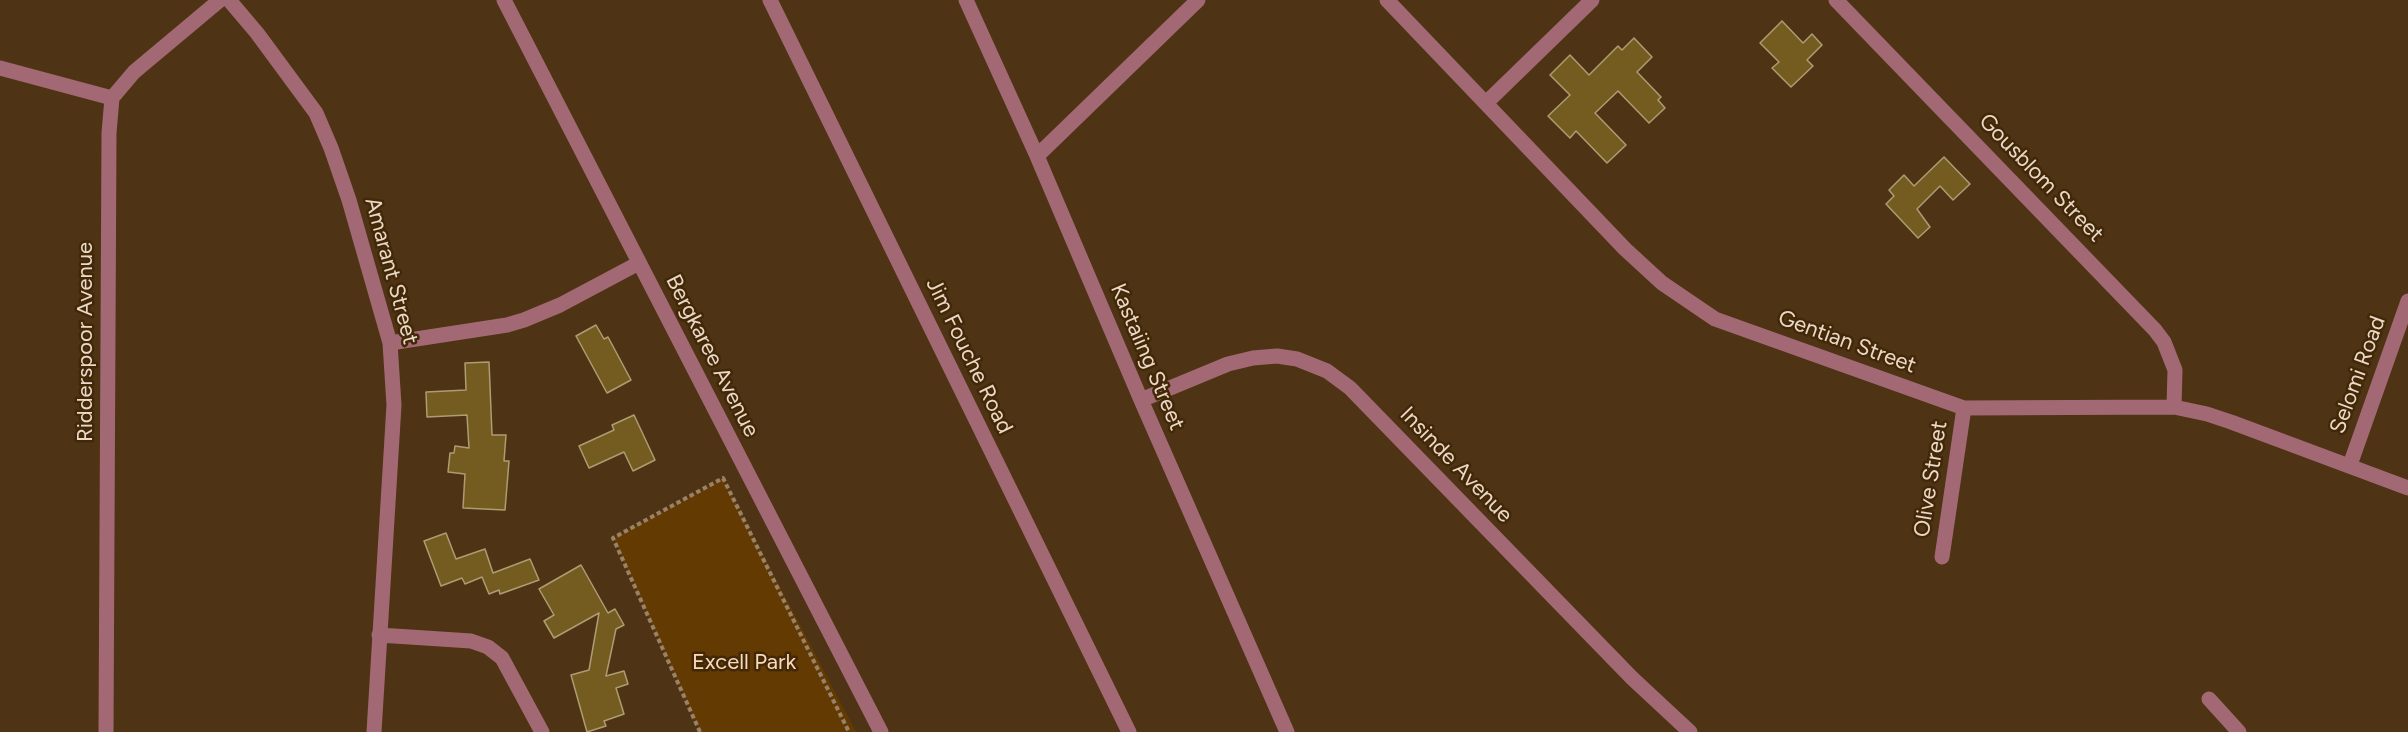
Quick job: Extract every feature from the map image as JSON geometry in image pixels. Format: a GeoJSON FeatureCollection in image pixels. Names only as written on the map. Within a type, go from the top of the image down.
{"type":"FeatureCollection","features":[{"type":"Feature","properties":{"kind":"street"},"geometry":{"type":"LineString","coordinates":[[0,68],[112,98],[134,72],[220,0]]}},
{"type":"Feature","properties":{"kind":"street","name":"Amarant Street"},"geometry":{"type":"LineString","coordinates":[[228,0],[264,41],[316,113],[349,200],[390,343],[394,405],[374,732]]}},
{"type":"Feature","properties":{"kind":"street","name":"Bergkaree Avenue"},"geometry":{"type":"LineString","coordinates":[[504,0],[881,732]]}},
{"type":"Feature","properties":{"kind":"street","name":"Jim Fouche Road"},"geometry":{"type":"LineString","coordinates":[[770,0],[1128,732]]}},
{"type":"Feature","properties":{"kind":"street","name":"Kastaiing Street"},"geometry":{"type":"LineString","coordinates":[[966,0],[1037,156],[1287,732]]}},
{"type":"Feature","properties":{"kind":"street"},"geometry":{"type":"LineString","coordinates":[[1037,156],[1198,0]]}},
{"type":"Feature","properties":{"kind":"street","name":"Gentian Street"},"geometry":{"type":"LineString","coordinates":[[1387,0],[1625,249],[1662,283],[1692,306],[1715,319],[1964,408],[2174,407],[2207,414],[2408,488]]}},
{"type":"Feature","properties":{"kind":"street"},"geometry":{"type":"LineString","coordinates":[[1486,103],[1592,0]]}},
{"type":"Feature","properties":{"kind":"street","name":"Gousblom Street"},"geometry":{"type":"LineString","coordinates":[[1836,0],[2155,330],[2164,342],[2175,370],[2174,407]]}},
{"type":"Feature","properties":{"kind":"street","name":"Ridderspoor Avenue"},"geometry":{"type":"LineString","coordinates":[[106,732],[109,133],[112,98]]}},
{"type":"Feature","properties":{"kind":"street"},"geometry":{"type":"LineString","coordinates":[[390,343],[507,325],[524,320],[560,305],[639,263]]}},
{"type":"Feature","properties":{"kind":"street","name":"Selomi Road"},"geometry":{"type":"LineString","coordinates":[[2350,465],[2408,301]]}},
{"type":"Feature","properties":{"kind":"street","name":"Insinde Avenue"},"geometry":{"type":"LineString","coordinates":[[1141,400],[1228,364],[1252,358],[1277,356],[1297,359],[1327,372],[1350,388],[1632,678],[1690,732]]}},
{"type":"Feature","properties":{"kind":"street","name":"Olive Street"},"geometry":{"type":"LineString","coordinates":[[1942,557],[1964,408]]}},
{"type":"Feature","properties":{"kind":"street"},"geometry":{"type":"LineString","coordinates":[[379,635],[471,641],[488,647],[502,658],[542,732]]}},
{"type":"Feature","properties":{"kind":"street"},"geometry":{"type":"LineString","coordinates":[[2209,699],[2239,732]]}},
{"type":"Feature","properties":{"kind":"path"},"geometry":{"type":"LineString","coordinates":[[700,732],[614,538],[723,478],[849,732]]}},
{"type":"Feature","properties":{"kind":"green space","name":"Excell Park"},"geometry":{"type":"Polygon","coordinates":[[[723,478],[856,732],[700,732],[613,538],[723,478]]]}},
{"type":"Feature","properties":{"kind":"building"},"geometry":{"type":"Polygon","coordinates":[[[1782,21],[1803,43],[1812,34],[1822,45],[1807,60],[1813,66],[1791,87],[1772,68],[1779,62],[1760,43],[1782,21]]]}},
{"type":"Feature","properties":{"kind":"building"},"geometry":{"type":"Polygon","coordinates":[[[1634,38],[1652,57],[1637,72],[1661,97],[1658,100],[1665,108],[1649,123],[1618,91],[1595,113],[1626,145],[1607,163],[1576,131],[1570,138],[1548,116],[1570,95],[1550,75],[1570,55],[1589,75],[1618,46],[1622,50],[1634,38]]]}},
{"type":"Feature","properties":{"kind":"building"},"geometry":{"type":"Polygon","coordinates":[[[1944,157],[1970,184],[1953,200],[1940,186],[1917,209],[1930,227],[1918,238],[1886,204],[1894,196],[1889,190],[1904,175],[1914,186],[1944,157]]]}},
{"type":"Feature","properties":{"kind":"building"},"geometry":{"type":"Polygon","coordinates":[[[596,325],[604,339],[608,337],[631,380],[607,393],[576,336],[596,325]]]}},
{"type":"Feature","properties":{"kind":"building"},"geometry":{"type":"Polygon","coordinates":[[[489,362],[492,435],[506,435],[504,461],[509,461],[505,510],[463,508],[465,474],[448,472],[450,453],[454,453],[455,446],[469,448],[467,415],[427,417],[426,392],[466,390],[465,363],[489,362]]]}},
{"type":"Feature","properties":{"kind":"building"},"geometry":{"type":"Polygon","coordinates":[[[634,415],[655,460],[633,471],[624,452],[589,468],[579,446],[614,430],[612,425],[634,415]]]}},
{"type":"Feature","properties":{"kind":"building"},"geometry":{"type":"Polygon","coordinates":[[[446,533],[456,559],[485,549],[493,573],[530,559],[539,580],[500,594],[499,590],[489,594],[482,577],[465,584],[462,578],[441,586],[424,541],[446,533]]]}},
{"type":"Feature","properties":{"kind":"building"},"geometry":{"type":"Polygon","coordinates":[[[581,565],[608,613],[615,609],[624,625],[616,629],[606,676],[624,671],[628,684],[616,688],[624,714],[604,721],[606,726],[587,732],[571,675],[589,670],[599,613],[554,638],[544,621],[554,615],[539,589],[581,565]]]}}]}
